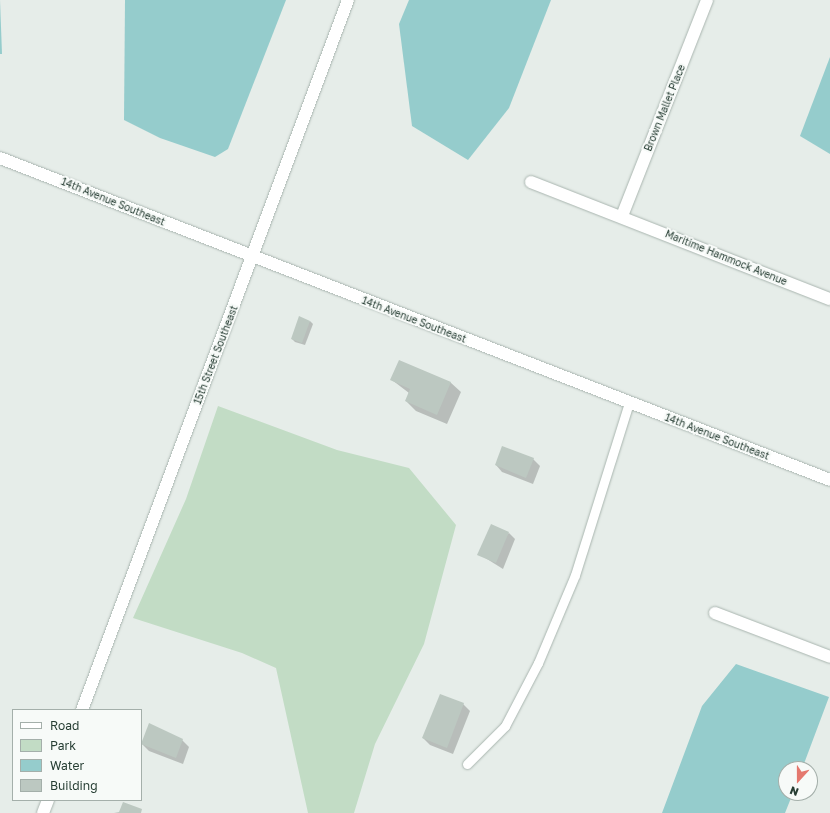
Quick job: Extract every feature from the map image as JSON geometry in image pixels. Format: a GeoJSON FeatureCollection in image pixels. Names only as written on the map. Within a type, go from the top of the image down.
{"type":"FeatureCollection","features":[{"type":"Feature","properties":{"kind":"street","name":"15th Street Southeast"},"geometry":{"type":"LineString","coordinates":[[82,709],[253,258],[348,0]]}},
{"type":"Feature","properties":{"kind":"street","name":"Brown Mallet Place"},"geometry":{"type":"LineString","coordinates":[[622,216],[707,0]]}},
{"type":"Feature","properties":{"kind":"street","name":"14th Avenue Southeast"},"geometry":{"type":"LineString","coordinates":[[0,158],[253,258],[830,480]]}},
{"type":"Feature","properties":{"kind":"street","name":"Maritime Hammock Avenue"},"geometry":{"type":"LineString","coordinates":[[531,182],[622,216],[830,299]]}},
{"type":"Feature","properties":{"kind":"street"},"geometry":{"type":"LineString","coordinates":[[716,612],[830,658]]}},
{"type":"Feature","properties":{"kind":"street"},"geometry":{"type":"LineString","coordinates":[[43,813],[48,801]]}},
{"type":"Feature","properties":{"kind":"lane"},"geometry":{"type":"LineString","coordinates":[[467,764],[505,726],[538,663],[575,575],[629,403]]}},
{"type":"Feature","properties":{"kind":"green space"},"geometry":{"type":"Polygon","coordinates":[[[218,406],[337,450],[409,468],[456,525],[424,644],[375,744],[354,813],[308,813],[276,668],[242,653],[133,618],[186,499],[218,406]]]}},
{"type":"Feature","properties":{"kind":"water"},"geometry":{"type":"Polygon","coordinates":[[[0,0],[2,54],[0,54],[0,0]]]}},
{"type":"Feature","properties":{"kind":"water"},"geometry":{"type":"Polygon","coordinates":[[[125,0],[286,0],[228,149],[215,157],[160,138],[124,120],[125,0]]]}},
{"type":"Feature","properties":{"kind":"water"},"geometry":{"type":"Polygon","coordinates":[[[409,0],[551,0],[509,108],[468,160],[412,126],[399,24],[409,0]]]}},
{"type":"Feature","properties":{"kind":"water"},"geometry":{"type":"Polygon","coordinates":[[[830,57],[830,154],[800,136],[830,57]]]}},
{"type":"Feature","properties":{"kind":"water"},"geometry":{"type":"Polygon","coordinates":[[[736,664],[829,697],[805,761],[778,761],[778,801],[790,801],[785,813],[662,813],[702,706],[736,664]]]}},
{"type":"Feature","properties":{"kind":"building"},"geometry":{"type":"Polygon","coordinates":[[[299,316],[310,321],[302,343],[291,339],[299,316]]]}},
{"type":"Feature","properties":{"kind":"building"},"geometry":{"type":"Polygon","coordinates":[[[399,360],[451,382],[437,415],[405,401],[410,389],[390,380],[399,360]]]}},
{"type":"Feature","properties":{"kind":"building"},"geometry":{"type":"Polygon","coordinates":[[[502,446],[534,458],[526,478],[495,465],[502,446]]]}},
{"type":"Feature","properties":{"kind":"building"},"geometry":{"type":"Polygon","coordinates":[[[491,524],[509,532],[496,563],[477,555],[491,524]]]}},
{"type":"Feature","properties":{"kind":"building"},"geometry":{"type":"Polygon","coordinates":[[[440,694],[464,703],[447,748],[422,738],[440,694]]]}},
{"type":"Feature","properties":{"kind":"building"},"geometry":{"type":"Polygon","coordinates":[[[149,723],[183,739],[176,758],[142,744],[149,723]]]}},
{"type":"Feature","properties":{"kind":"building"},"geometry":{"type":"Polygon","coordinates":[[[123,802],[142,809],[141,813],[114,813],[119,812],[123,802]]]}}]}
